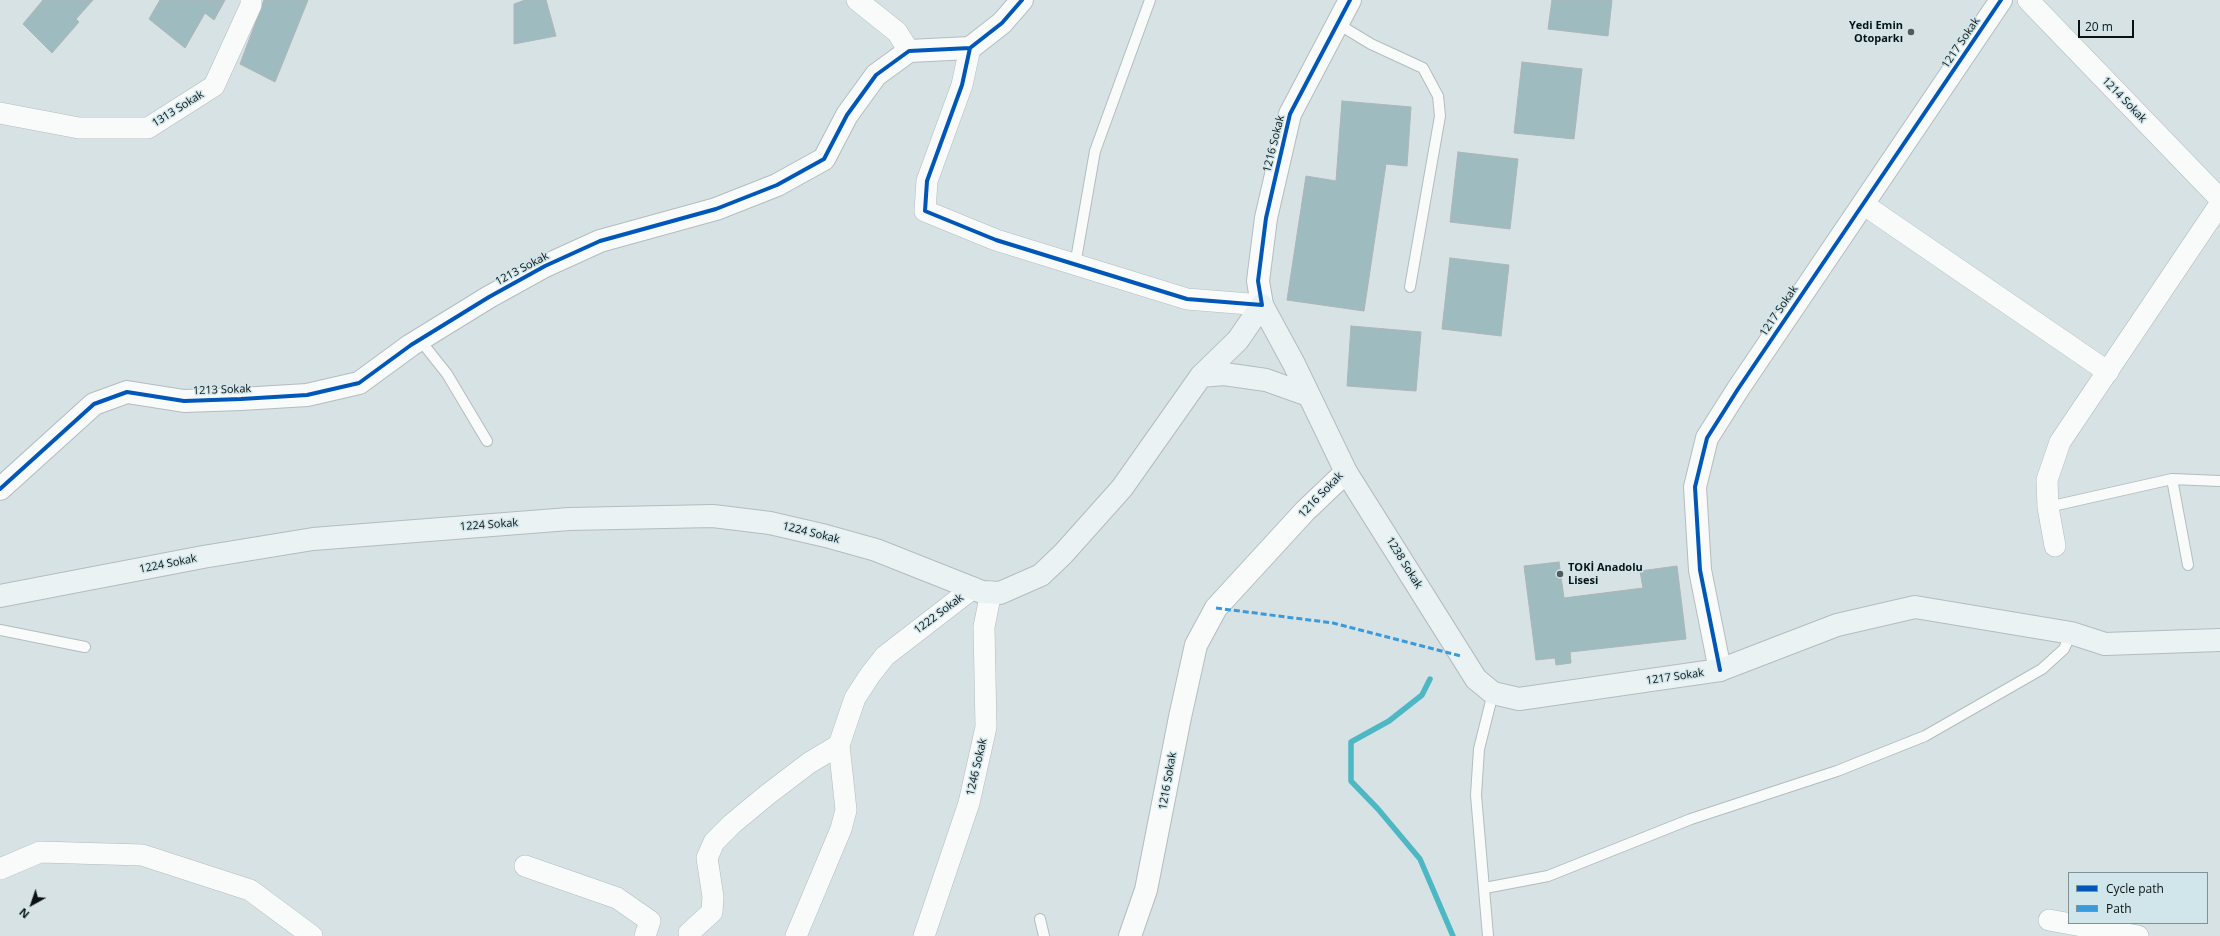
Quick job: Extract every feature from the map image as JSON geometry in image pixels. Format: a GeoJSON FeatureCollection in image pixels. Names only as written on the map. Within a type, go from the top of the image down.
{"type":"FeatureCollection","features":[{"type":"Feature","properties":{"kind":"main road","name":"1222 Sokak"},"geometry":{"type":"LineString","coordinates":[[982,590],[1000,593],[1041,575],[1063,554],[1122,488],[1201,376],[1238,340],[1262,304]]}},
{"type":"Feature","properties":{"kind":"main road","name":"1216 Sokak"},"geometry":{"type":"LineString","coordinates":[[1262,304],[1346,472]]}},
{"type":"Feature","properties":{"kind":"main road"},"geometry":{"type":"LineString","coordinates":[[1201,376],[1224,374],[1266,380],[1308,395]]}},
{"type":"Feature","properties":{"kind":"main road","name":"1238 Sokak"},"geometry":{"type":"LineString","coordinates":[[1346,472],[1461,656]]}},
{"type":"Feature","properties":{"kind":"main road","name":"1224 Sokak"},"geometry":{"type":"LineString","coordinates":[[0,596],[203,557],[313,539],[569,519],[713,516],[770,523],[876,550],[982,590]]}},
{"type":"Feature","properties":{"kind":"main road"},"geometry":{"type":"LineString","coordinates":[[1720,670],[1837,625],[1915,607],[2071,633],[2105,644],[2220,640]]}},
{"type":"Feature","properties":{"kind":"main road","name":"1217 Sokak"},"geometry":{"type":"LineString","coordinates":[[1461,656],[1476,679],[1493,693],[1519,699],[1720,670]]}},
{"type":"Feature","properties":{"kind":"street","name":"1313 Sokak"},"geometry":{"type":"LineString","coordinates":[[0,113],[79,128],[148,128],[214,86],[251,5],[251,0]]}},
{"type":"Feature","properties":{"kind":"street"},"geometry":{"type":"LineString","coordinates":[[857,0],[897,32],[909,50],[970,48],[1002,23],[1022,0]]}},
{"type":"Feature","properties":{"kind":"street","name":"1216 Sokak"},"geometry":{"type":"LineString","coordinates":[[1262,304],[1258,281],[1266,218],[1290,114],[1350,0]]}},
{"type":"Feature","properties":{"kind":"street","name":"1217 Sokak"},"geometry":{"type":"LineString","coordinates":[[1720,670],[1700,570],[1695,487],[1707,438],[1738,388],[2001,0]]}},
{"type":"Feature","properties":{"kind":"street","name":"1214 Sokak"},"geometry":{"type":"LineString","coordinates":[[2028,0],[2220,199]]}},
{"type":"Feature","properties":{"kind":"street"},"geometry":{"type":"LineString","coordinates":[[970,48],[962,85],[927,181],[925,211],[996,240],[1187,299],[1262,304]]}},
{"type":"Feature","properties":{"kind":"street","name":"1213 Sokak"},"geometry":{"type":"LineString","coordinates":[[0,489],[94,404],[127,392],[184,401],[307,395],[359,383],[420,340],[538,270],[600,241],[716,209],[777,185],[824,159],[847,115],[876,74],[909,50]]}},
{"type":"Feature","properties":{"kind":"street"},"geometry":{"type":"LineString","coordinates":[[1863,204],[2108,372]]}},
{"type":"Feature","properties":{"kind":"street"},"geometry":{"type":"LineString","coordinates":[[2055,546],[2048,507],[2047,480],[2060,442],[2220,204]]}},
{"type":"Feature","properties":{"kind":"street","name":"1216 Sokak"},"geometry":{"type":"LineString","coordinates":[[1130,936],[1146,890],[1180,717],[1196,645],[1216,608],[1305,511],[1346,472]]}},
{"type":"Feature","properties":{"kind":"street","name":"1222 Sokak"},"geometry":{"type":"LineString","coordinates":[[796,936],[826,870],[843,823],[846,810],[839,745],[855,698],[885,656],[982,590]]}},
{"type":"Feature","properties":{"kind":"street","name":"1246 Sokak"},"geometry":{"type":"LineString","coordinates":[[924,936],[969,803],[986,727],[982,590]]}},
{"type":"Feature","properties":{"kind":"street"},"geometry":{"type":"LineString","coordinates":[[688,933],[712,912],[713,897],[707,858],[714,842],[732,824],[809,763],[839,745]]}},
{"type":"Feature","properties":{"kind":"street"},"geometry":{"type":"LineString","coordinates":[[0,868],[40,852],[142,855],[250,890],[312,936]]}},
{"type":"Feature","properties":{"kind":"street"},"geometry":{"type":"LineString","coordinates":[[525,866],[617,898],[650,921],[645,936]]}},
{"type":"Feature","properties":{"kind":"street"},"geometry":{"type":"LineString","coordinates":[[2049,920],[2068,923]]}},
{"type":"Feature","properties":{"kind":"street"},"geometry":{"type":"LineString","coordinates":[[2071,924],[2138,936]]}},
{"type":"Feature","properties":{"kind":"lane"},"geometry":{"type":"LineString","coordinates":[[1075,265],[1095,151],[1150,0]]}},
{"type":"Feature","properties":{"kind":"lane"},"geometry":{"type":"LineString","coordinates":[[1338,24],[1371,44],[1423,68],[1438,96],[1440,116],[1410,287]]}},
{"type":"Feature","properties":{"kind":"lane"},"geometry":{"type":"LineString","coordinates":[[420,340],[446,374],[487,441]]}},
{"type":"Feature","properties":{"kind":"lane"},"geometry":{"type":"LineString","coordinates":[[2172,478],[2188,566]]}},
{"type":"Feature","properties":{"kind":"lane"},"geometry":{"type":"LineString","coordinates":[[2048,507],[2172,478],[2220,481]]}},
{"type":"Feature","properties":{"kind":"lane"},"geometry":{"type":"LineString","coordinates":[[0,630],[85,647]]}},
{"type":"Feature","properties":{"kind":"lane"},"geometry":{"type":"LineString","coordinates":[[1485,888],[1548,876],[1691,820],[1836,771],[1925,736],[2042,669],[2064,649],[2071,633]]}},
{"type":"Feature","properties":{"kind":"lane"},"geometry":{"type":"LineString","coordinates":[[1488,936],[1476,795],[1479,749],[1493,693]]}},
{"type":"Feature","properties":{"kind":"lane"},"geometry":{"type":"LineString","coordinates":[[1040,919],[1044,936]]}},
{"type":"Feature","properties":{"kind":"building"},"geometry":{"type":"Polygon","coordinates":[[[43,0],[93,0],[76,19],[79,22],[52,53],[23,24],[43,0]]]}},
{"type":"Feature","properties":{"kind":"building"},"geometry":{"type":"Polygon","coordinates":[[[160,0],[225,0],[214,20],[205,13],[185,48],[149,19],[160,0]]]}},
{"type":"Feature","properties":{"kind":"building"},"geometry":{"type":"Polygon","coordinates":[[[264,0],[308,0],[275,82],[240,64],[264,0]]]}},
{"type":"Feature","properties":{"kind":"building"},"geometry":{"type":"Polygon","coordinates":[[[525,0],[546,0],[556,36],[514,44],[514,4],[525,0]]]}},
{"type":"Feature","properties":{"kind":"building"},"geometry":{"type":"Polygon","coordinates":[[[1552,0],[1612,0],[1608,36],[1548,29],[1552,0]]]}},
{"type":"Feature","properties":{"kind":"building"},"geometry":{"type":"Polygon","coordinates":[[[1522,62],[1582,69],[1574,139],[1514,133],[1522,62]]]}},
{"type":"Feature","properties":{"kind":"building"},"geometry":{"type":"Polygon","coordinates":[[[1342,101],[1411,107],[1407,166],[1386,164],[1364,311],[1287,300],[1306,176],[1336,181],[1342,101]]]}},
{"type":"Feature","properties":{"kind":"building"},"geometry":{"type":"Polygon","coordinates":[[[1458,152],[1518,159],[1510,229],[1450,222],[1458,152]]]}},
{"type":"Feature","properties":{"kind":"building"},"geometry":{"type":"Polygon","coordinates":[[[1450,258],[1509,265],[1501,336],[1442,329],[1450,258]]]}},
{"type":"Feature","properties":{"kind":"building"},"geometry":{"type":"Polygon","coordinates":[[[1351,326],[1421,332],[1416,391],[1347,386],[1351,326]]]}},
{"type":"Feature","properties":{"kind":"building"},"geometry":{"type":"Polygon","coordinates":[[[1559,562],[1564,598],[1643,588],[1640,571],[1677,566],[1686,639],[1570,652],[1571,663],[1556,665],[1555,658],[1536,660],[1524,566],[1559,562]]]}},
{"type":"Feature","properties":{"kind":"waterway"},"geometry":{"type":"LineString","coordinates":[[1430,679],[1422,695],[1389,721],[1351,742],[1351,781],[1378,809],[1420,859],[1453,936]]}},
{"type":"Feature","properties":{"kind":"marked path"},"geometry":{"type":"LineString","coordinates":[[1216,608],[1333,623],[1461,656]]}},
{"type":"Feature","properties":{"kind":"cycle path"},"geometry":{"type":"LineString","coordinates":[[0,489],[94,404],[127,392],[184,401],[241,399],[307,395],[359,383],[411,345],[489,297],[545,266],[600,241],[716,209],[777,185],[824,159],[847,115],[876,75],[909,51],[970,48],[1002,23],[1022,0]]}},
{"type":"Feature","properties":{"kind":"cycle path"},"geometry":{"type":"LineString","coordinates":[[970,48],[962,85],[927,181],[925,211],[996,240],[1187,299],[1262,305],[1258,281],[1266,218],[1290,114],[1350,0]]}},
{"type":"Feature","properties":{"kind":"cycle path"},"geometry":{"type":"LineString","coordinates":[[1720,670],[1700,570],[1695,487],[1707,438],[1738,389],[2001,0]]}},
{"type":"Feature","properties":{"kind":"place","name":"Yedi Emin Otoparkı"},"geometry":{"type":"Point","coordinates":[1911,32]}},
{"type":"Feature","properties":{"kind":"place","name":"TOKİ Anadolu Lisesi"},"geometry":{"type":"Point","coordinates":[1560,574]}}]}
